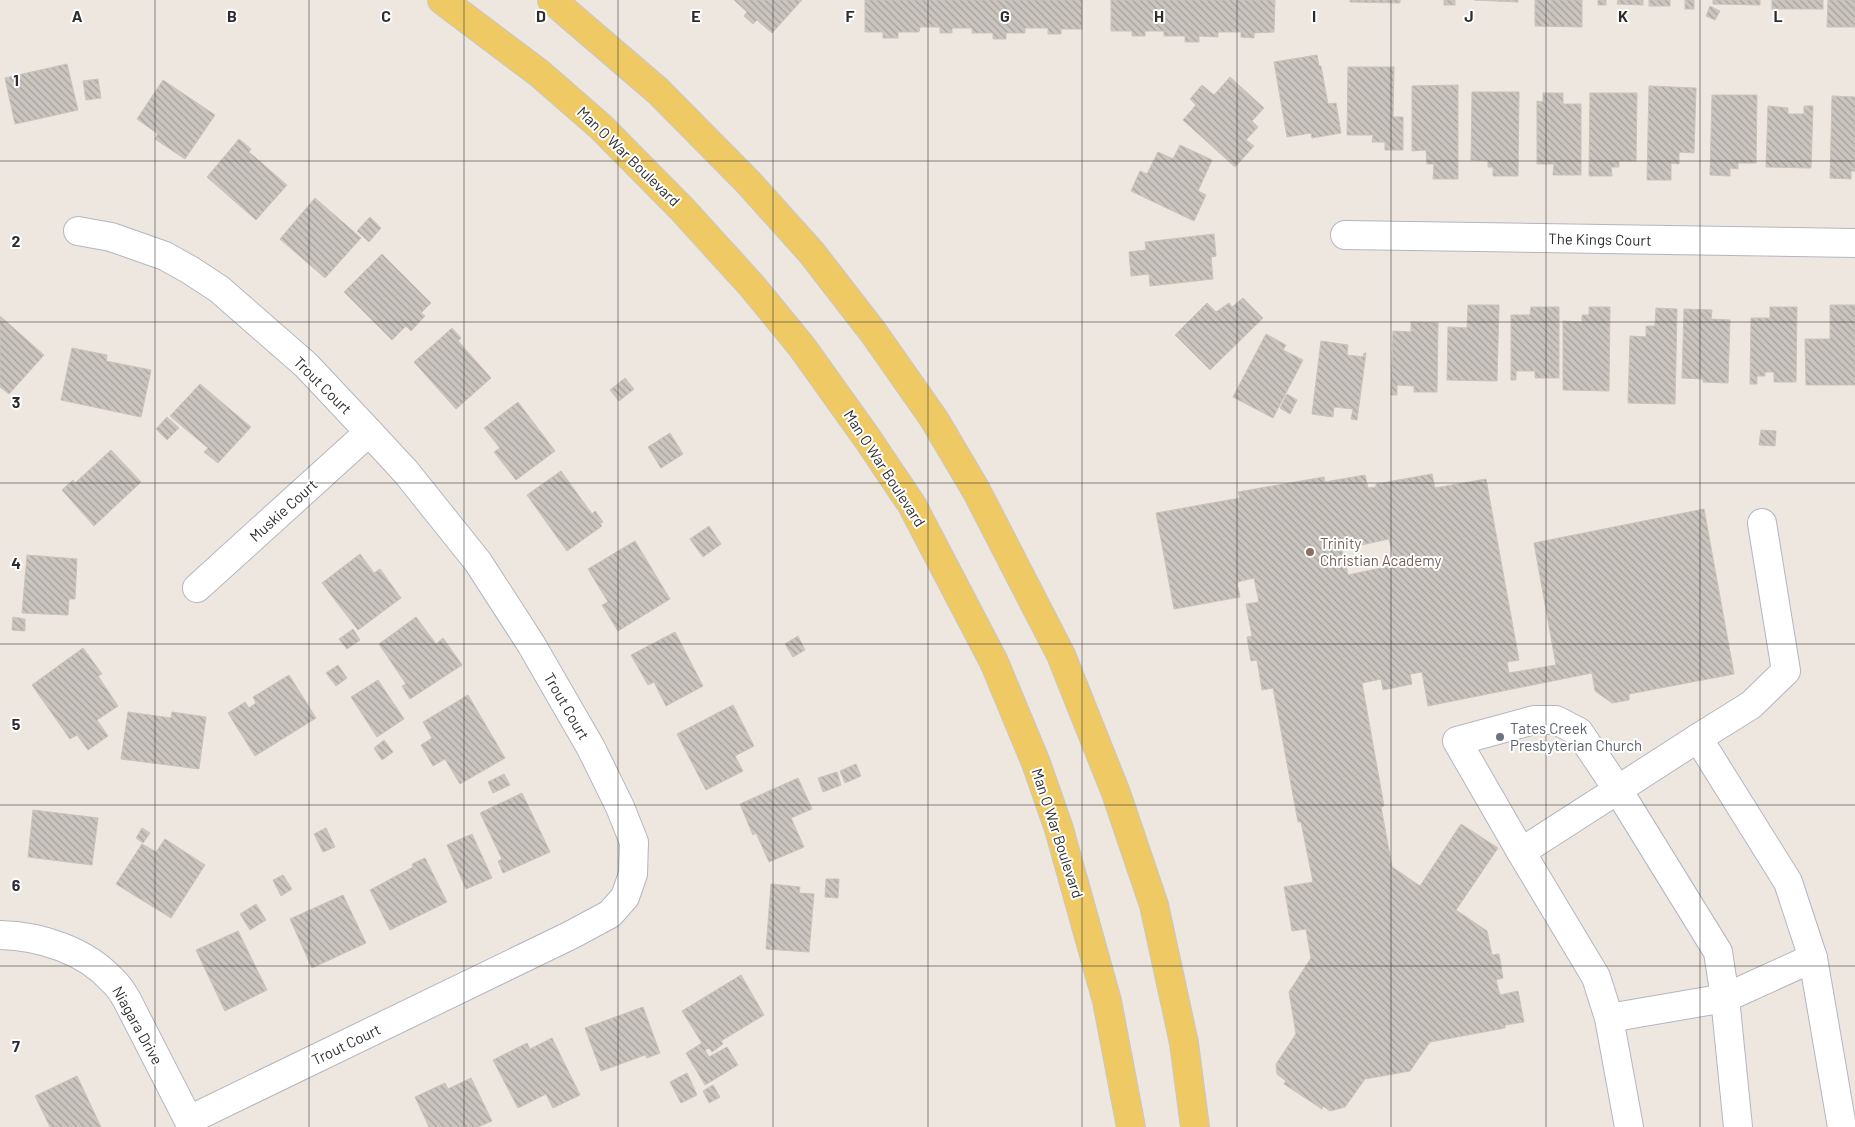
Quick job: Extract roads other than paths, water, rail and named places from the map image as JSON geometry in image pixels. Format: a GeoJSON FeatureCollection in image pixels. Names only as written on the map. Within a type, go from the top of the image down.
{"type":"FeatureCollection","features":[{"type":"Feature","properties":{"kind":"main road","name":"Man O War Boulevard"},"geometry":{"type":"LineString","coordinates":[[442,0],[539,73],[600,127],[682,209],[752,286],[802,347],[912,505],[994,662],[1036,763],[1059,829],[1107,1001],[1131,1127]]}},
{"type":"Feature","properties":{"kind":"main road"},"geometry":{"type":"LineString","coordinates":[[552,0],[658,91],[748,182],[811,252],[873,332],[928,412],[976,490],[1062,656],[1116,793],[1154,906],[1184,1043],[1195,1127]]}},
{"type":"Feature","properties":{"kind":"street","name":"Trout Court"},"geometry":{"type":"LineString","coordinates":[[78,231],[110,237],[165,256],[219,290],[306,365],[406,472],[478,562],[531,644],[591,748],[620,807],[634,842],[633,874],[625,897],[610,914],[190,1124]]}},
{"type":"Feature","properties":{"kind":"street","name":"The Kings Court"},"geometry":{"type":"LineString","coordinates":[[1345,235],[1855,243]]}},
{"type":"Feature","properties":{"kind":"street","name":"Muskie Court"},"geometry":{"type":"LineString","coordinates":[[197,588],[369,432]]}},
{"type":"Feature","properties":{"kind":"street"},"geometry":{"type":"LineString","coordinates":[[1521,852],[1751,705],[1786,671],[1762,523]]}},
{"type":"Feature","properties":{"kind":"street"},"geometry":{"type":"LineString","coordinates":[[1629,1127],[1609,1018],[1596,976],[1521,852],[1457,740],[1534,720],[1556,720],[1579,732],[1618,790],[1718,952],[1726,998],[1738,1127]]}},
{"type":"Feature","properties":{"kind":"street"},"geometry":{"type":"LineString","coordinates":[[1698,738],[1788,882],[1812,958],[1845,1088],[1842,1127]]}},
{"type":"Feature","properties":{"kind":"street","name":"Niagara Drive"},"geometry":{"type":"LineString","coordinates":[[0,935],[42,940],[73,952],[101,969],[114,981],[127,1000],[190,1124]]}},
{"type":"Feature","properties":{"kind":"street"},"geometry":{"type":"LineString","coordinates":[[1609,1018],[1726,998],[1812,958]]}},
{"type":"Feature","properties":{"kind":"place","name":"Trinity Christian Academy"},"geometry":{"type":"Point","coordinates":[1310,552]}},
{"type":"Feature","properties":{"kind":"place","name":"Tates Creek Presbyterian Church"},"geometry":{"type":"Point","coordinates":[1500,737]}}]}
